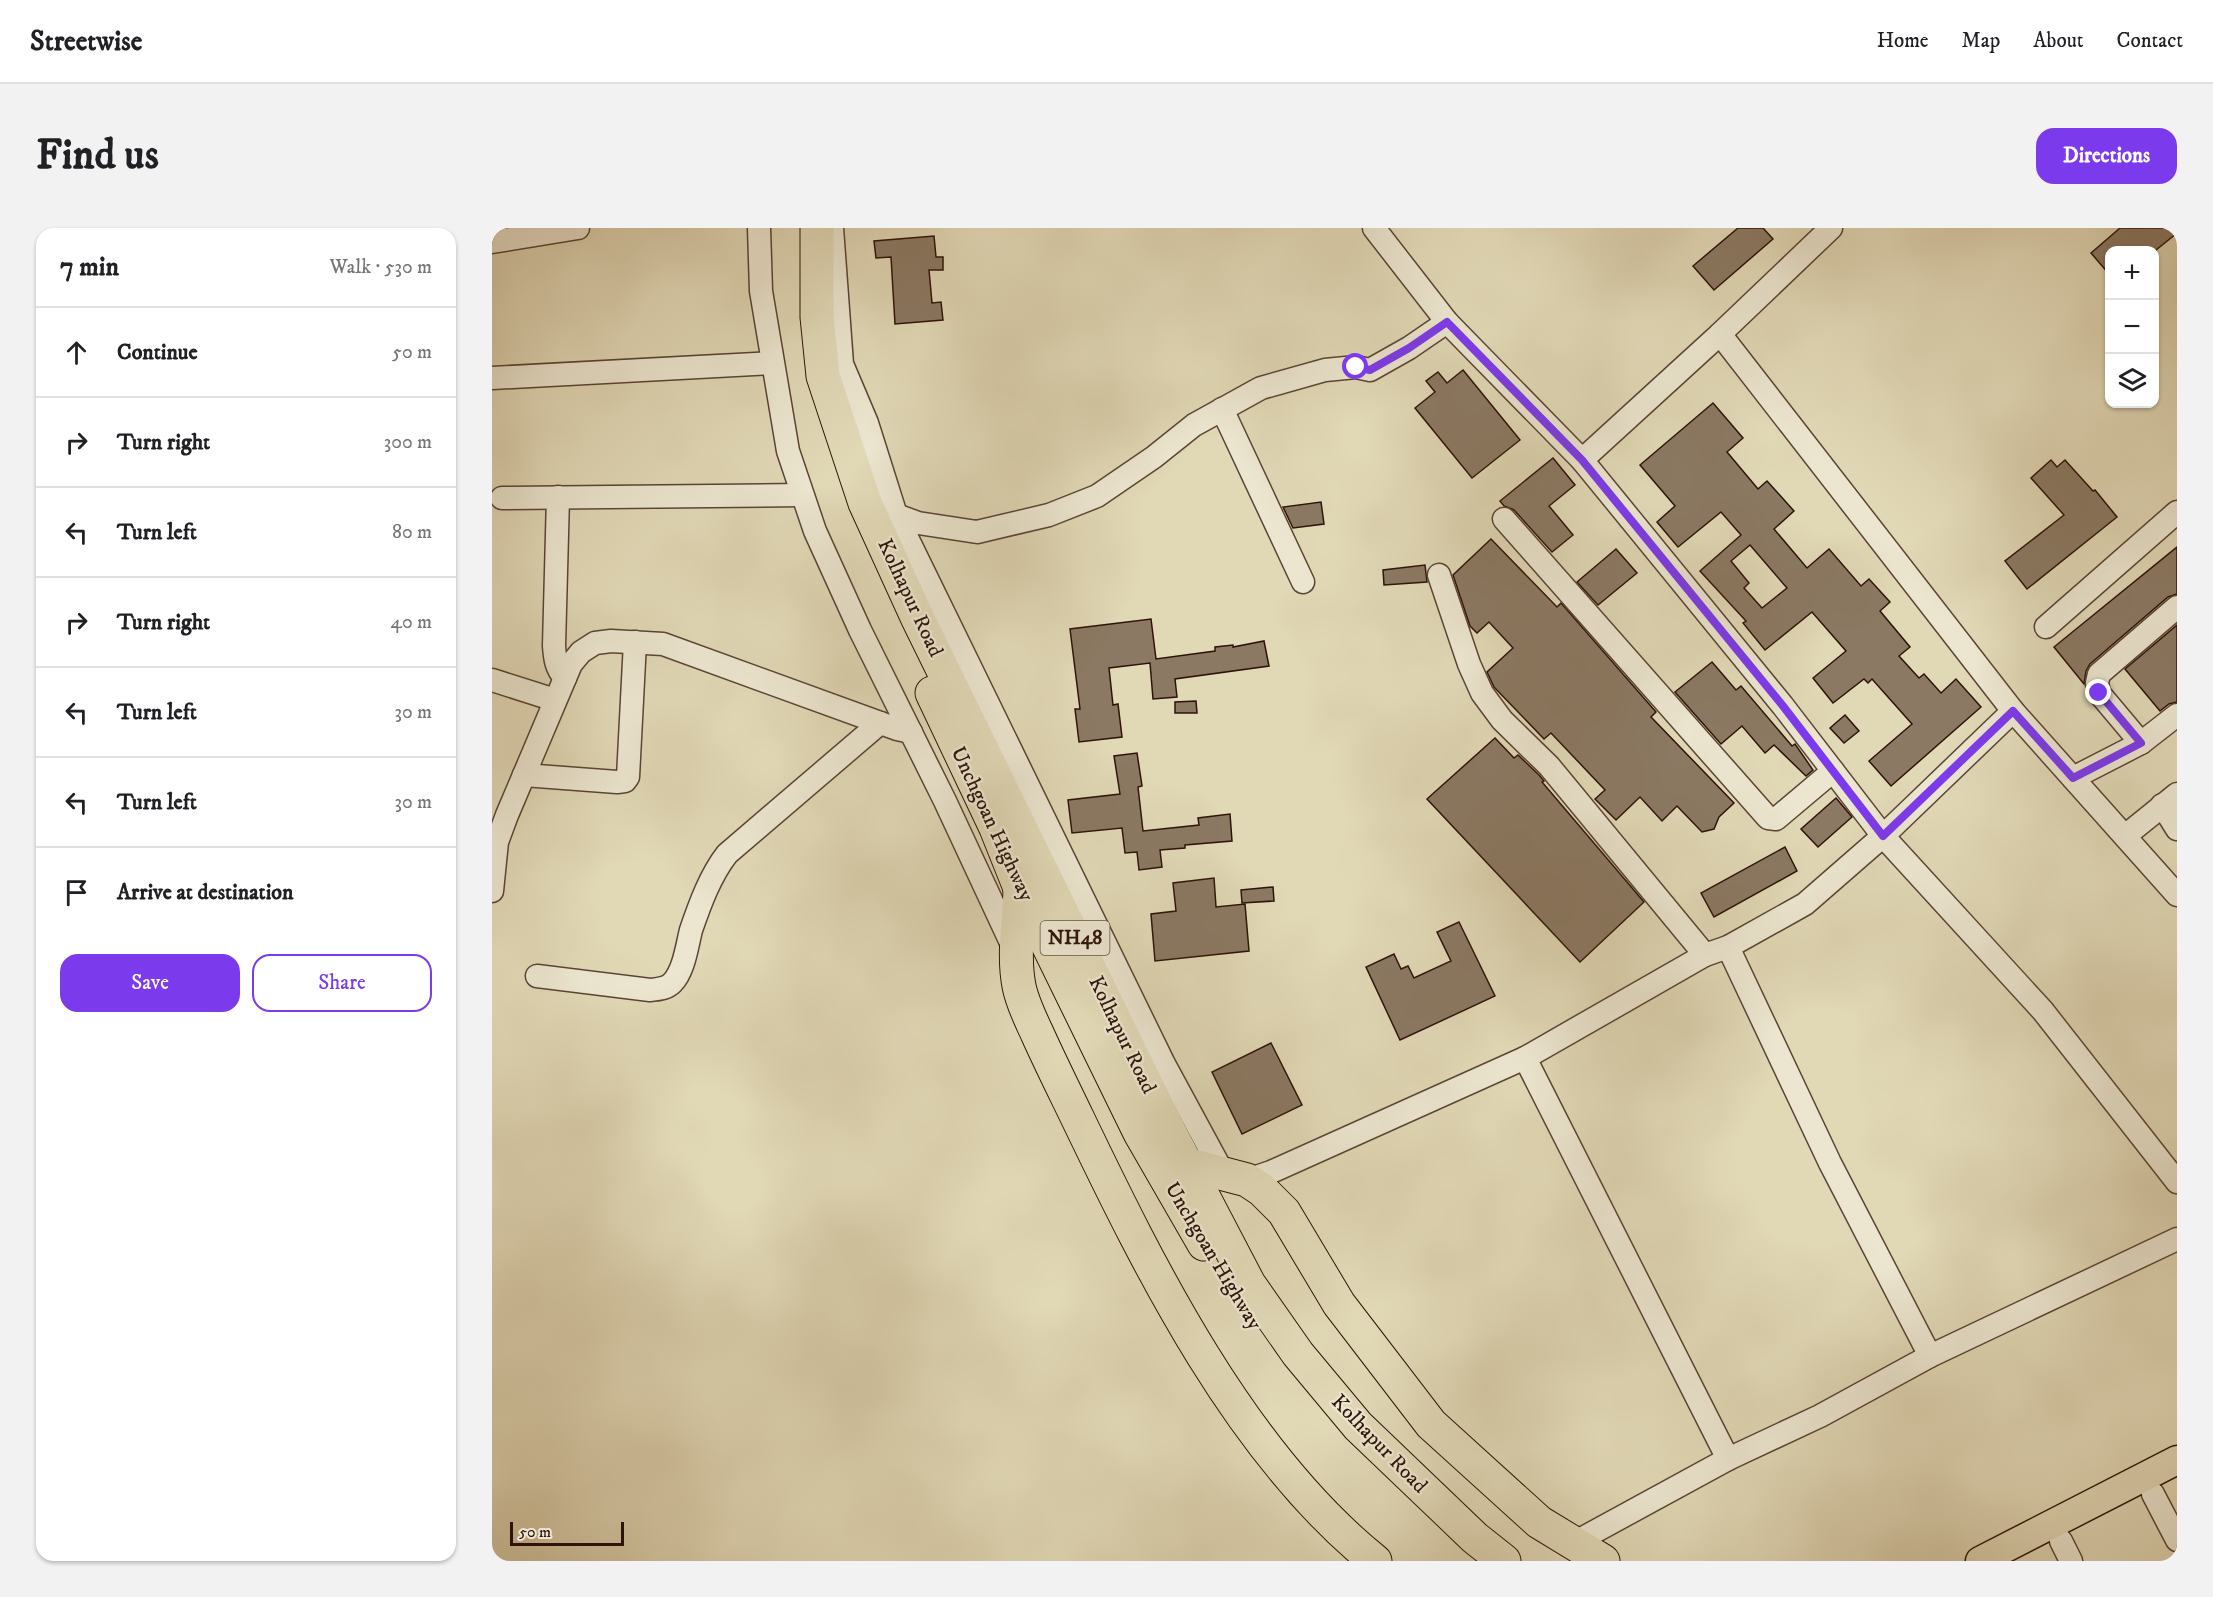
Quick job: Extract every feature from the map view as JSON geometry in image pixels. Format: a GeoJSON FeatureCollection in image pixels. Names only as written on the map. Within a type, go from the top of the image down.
{"type":"FeatureCollection","features":[{"type":"Feature","properties":{"kind":"highway","name":"Unchgoan Highway"},"geometry":{"type":"LineString","coordinates":[[797,228],[796,282],[801,350],[809,394],[837,486],[856,535],[900,620],[957,748],[996,828],[1020,888],[1140,1133],[1238,1302],[1278,1362],[1338,1436],[1396,1496],[1469,1561]]}},
{"type":"Feature","properties":{"kind":"highway","name":"Kolhapur Road"},"geometry":{"type":"LineString","coordinates":[[818,228],[817,317],[823,376],[865,503],[917,617],[1186,1164],[1249,1284],[1298,1354],[1358,1426],[1475,1538],[1504,1561]]}},
{"type":"Feature","properties":{"kind":"highway"},"geometry":{"type":"LineString","coordinates":[[1020,888],[1019,985],[1048,1059],[1120,1207],[1189,1331],[1252,1430],[1310,1501],[1375,1561]]}},
{"type":"Feature","properties":{"kind":"highway"},"geometry":{"type":"LineString","coordinates":[[1186,1164],[1235,1177],[1262,1190],[1284,1212],[1339,1304],[1431,1425],[1539,1522],[1603,1561]]}},
{"type":"Feature","properties":{"kind":"main road"},"geometry":{"type":"LineString","coordinates":[[1980,1561],[2177,1460]]}},
{"type":"Feature","properties":{"kind":"main road"},"geometry":{"type":"LineString","coordinates":[[2022,1561],[2066,1551],[2165,1488]]}},
{"type":"Feature","properties":{"kind":"street"},"geometry":{"type":"LineString","coordinates":[[492,242],[578,228]]}},
{"type":"Feature","properties":{"kind":"street"},"geometry":{"type":"LineString","coordinates":[[759,228],[761,291],[772,363],[788,451],[802,495],[815,531],[860,630],[1018,956]]}},
{"type":"Feature","properties":{"kind":"street"},"geometry":{"type":"LineString","coordinates":[[832,228],[842,364],[867,423],[896,515],[1154,1044],[1235,1177],[1271,1172],[1525,1058],[1705,955],[1728,947],[1805,904],[1883,836],[2013,711]]}},
{"type":"Feature","properties":{"kind":"street"},"geometry":{"type":"LineString","coordinates":[[1374,228],[1447,322],[1582,460],[1783,706],[1883,836],[2043,1011],[2177,1182]]}},
{"type":"Feature","properties":{"kind":"street"},"geometry":{"type":"LineString","coordinates":[[1582,460],[1720,334],[1821,231]]}},
{"type":"Feature","properties":{"kind":"street"},"geometry":{"type":"LineString","coordinates":[[896,515],[918,523],[977,532],[1049,515],[1098,496],[1154,457],[1194,425],[1261,388],[1326,370],[1356,367],[1370,370],[1409,348],[1447,322]]}},
{"type":"Feature","properties":{"kind":"street"},"geometry":{"type":"LineString","coordinates":[[1720,334],[2013,711],[2177,895]]}},
{"type":"Feature","properties":{"kind":"street"},"geometry":{"type":"LineString","coordinates":[[492,378],[772,363]]}},
{"type":"Feature","properties":{"kind":"street"},"geometry":{"type":"LineString","coordinates":[[1222,409],[1303,582]]}},
{"type":"Feature","properties":{"kind":"street"},"geometry":{"type":"LineString","coordinates":[[502,498],[802,495]]}},
{"type":"Feature","properties":{"kind":"street"},"geometry":{"type":"LineString","coordinates":[[558,497],[554,646],[555,662],[565,678]]}},
{"type":"Feature","properties":{"kind":"street"},"geometry":{"type":"LineString","coordinates":[[2046,627],[2177,512]]}},
{"type":"Feature","properties":{"kind":"street"},"geometry":{"type":"LineString","coordinates":[[1504,519],[1768,818],[1776,819],[1833,771]]}},
{"type":"Feature","properties":{"kind":"street"},"geometry":{"type":"LineString","coordinates":[[1439,575],[1469,664],[1482,693],[1502,720],[1549,766],[1705,955]]}},
{"type":"Feature","properties":{"kind":"street"},"geometry":{"type":"LineString","coordinates":[[2141,743],[2099,693],[2097,683],[2099,674],[2177,607]]}},
{"type":"Feature","properties":{"kind":"street"},"geometry":{"type":"LineString","coordinates":[[492,891],[495,841],[502,799],[524,775],[571,664],[581,652],[596,643],[611,641],[663,644],[880,723],[911,732]]}},
{"type":"Feature","properties":{"kind":"street"},"geometry":{"type":"LineString","coordinates":[[524,775],[625,781],[628,777],[635,642]]}},
{"type":"Feature","properties":{"kind":"street"},"geometry":{"type":"LineString","coordinates":[[492,680],[555,700]]}},
{"type":"Feature","properties":{"kind":"street"},"geometry":{"type":"LineString","coordinates":[[2073,778],[2141,743],[2177,715]]}},
{"type":"Feature","properties":{"kind":"street"},"geometry":{"type":"LineString","coordinates":[[537,976],[650,990],[661,989],[671,984],[678,973],[697,913],[716,867],[727,854],[880,723]]}},
{"type":"Feature","properties":{"kind":"street"},"geometry":{"type":"LineString","coordinates":[[2125,836],[2170,800],[2177,829]]}},
{"type":"Feature","properties":{"kind":"street"},"geometry":{"type":"LineString","coordinates":[[1728,947],[1830,1163],[1930,1356]]}},
{"type":"Feature","properties":{"kind":"street"},"geometry":{"type":"LineString","coordinates":[[1525,1058],[1728,1459]]}},
{"type":"Feature","properties":{"kind":"street"},"geometry":{"type":"LineString","coordinates":[[1572,1544],[1728,1459],[1820,1416],[1930,1356],[2177,1239]]}},
{"type":"Feature","properties":{"kind":"street"},"geometry":{"type":"LineString","coordinates":[[2165,1488],[2177,1540]]}},
{"type":"Feature","properties":{"kind":"building"},"geometry":{"type":"Polygon","coordinates":[[[1738,228],[1763,228],[1773,239],[1714,290],[1693,266],[1738,228]]]}},
{"type":"Feature","properties":{"kind":"building"},"geometry":{"type":"Polygon","coordinates":[[[2120,228],[2177,228],[2177,233],[2159,248],[2105,246],[2105,269],[2091,253],[2120,228]]]}},
{"type":"Feature","properties":{"kind":"building"},"geometry":{"type":"Polygon","coordinates":[[[934,236],[936,257],[943,257],[943,270],[929,270],[932,303],[941,302],[943,320],[895,324],[891,257],[876,258],[874,241],[934,236]]]}},
{"type":"Feature","properties":{"kind":"building"},"geometry":{"type":"Polygon","coordinates":[[[1463,370],[1520,440],[1472,478],[1415,408],[1435,392],[1426,381],[1438,372],[1447,383],[1463,370]]]}},
{"type":"Feature","properties":{"kind":"building"},"geometry":{"type":"Polygon","coordinates":[[[1713,403],[1743,438],[1727,452],[1758,489],[1767,481],[1794,511],[1774,529],[1807,568],[1829,549],[1861,586],[1869,579],[1890,602],[1880,611],[1910,647],[1899,656],[1919,678],[1924,674],[1941,693],[1956,679],[1981,707],[1891,786],[1869,761],[1912,724],[1872,679],[1868,683],[1864,679],[1833,703],[1813,678],[1846,651],[1812,612],[1765,650],[1743,623],[1746,621],[1700,571],[1741,535],[1721,512],[1678,547],[1657,522],[1675,506],[1640,465],[1713,403]],[[1750,545],[1731,561],[1749,583],[1744,588],[1762,608],[1787,588],[1750,545]]]}},
{"type":"Feature","properties":{"kind":"building"},"geometry":{"type":"Polygon","coordinates":[[[1553,458],[1575,485],[1549,506],[1573,535],[1552,552],[1514,510],[1504,506],[1500,501],[1553,458]]]}},
{"type":"Feature","properties":{"kind":"building"},"geometry":{"type":"Polygon","coordinates":[[[2051,460],[2057,467],[2065,460],[2093,491],[2095,490],[2117,517],[2027,589],[2005,561],[2064,515],[2031,478],[2051,460]]]}},
{"type":"Feature","properties":{"kind":"building"},"geometry":{"type":"Polygon","coordinates":[[[1321,502],[1324,524],[1293,528],[1283,507],[1321,502]]]}},
{"type":"Feature","properties":{"kind":"building"},"geometry":{"type":"Polygon","coordinates":[[[1491,539],[1557,607],[1561,603],[1656,712],[1651,717],[1734,803],[1719,817],[1714,829],[1702,832],[1677,806],[1662,821],[1640,797],[1616,820],[1595,799],[1605,790],[1551,733],[1544,739],[1494,687],[1487,672],[1513,648],[1489,622],[1477,633],[1470,626],[1453,575],[1491,539]]]}},
{"type":"Feature","properties":{"kind":"building"},"geometry":{"type":"Polygon","coordinates":[[[2177,547],[2177,594],[2168,597],[2090,664],[2086,671],[2084,684],[2054,647],[2177,547]]]}},
{"type":"Feature","properties":{"kind":"building"},"geometry":{"type":"Polygon","coordinates":[[[1616,549],[1637,573],[1598,605],[1577,582],[1616,549]]]}},
{"type":"Feature","properties":{"kind":"building"},"geometry":{"type":"Polygon","coordinates":[[[1425,565],[1427,582],[1384,585],[1383,570],[1425,565]]]}},
{"type":"Feature","properties":{"kind":"building"},"geometry":{"type":"Polygon","coordinates":[[[1151,619],[1156,659],[1215,651],[1215,647],[1233,645],[1233,647],[1264,641],[1269,666],[1175,679],[1177,697],[1153,699],[1150,663],[1109,668],[1113,705],[1118,704],[1122,737],[1079,742],[1075,709],[1080,709],[1070,629],[1151,619]]]}},
{"type":"Feature","properties":{"kind":"building"},"geometry":{"type":"Polygon","coordinates":[[[2177,625],[2177,702],[2169,704],[2160,711],[2125,669],[2177,625]]]}},
{"type":"Feature","properties":{"kind":"building"},"geometry":{"type":"Polygon","coordinates":[[[1712,662],[1736,690],[1741,686],[1792,746],[1795,744],[1813,770],[1806,776],[1774,745],[1765,753],[1742,726],[1721,744],[1675,692],[1712,662]]]}},
{"type":"Feature","properties":{"kind":"building"},"geometry":{"type":"Polygon","coordinates":[[[1196,701],[1197,713],[1175,713],[1175,702],[1196,701]]]}},
{"type":"Feature","properties":{"kind":"building"},"geometry":{"type":"Polygon","coordinates":[[[1845,715],[1859,731],[1844,743],[1830,728],[1845,715]]]}},
{"type":"Feature","properties":{"kind":"building"},"geometry":{"type":"Polygon","coordinates":[[[1495,738],[1514,758],[1518,755],[1539,775],[1544,781],[1542,782],[1644,902],[1580,962],[1427,799],[1495,738]]]}},
{"type":"Feature","properties":{"kind":"building"},"geometry":{"type":"Polygon","coordinates":[[[1137,753],[1142,786],[1138,787],[1143,831],[1199,825],[1198,818],[1230,814],[1232,841],[1185,845],[1185,848],[1160,850],[1162,867],[1139,870],[1137,852],[1125,853],[1122,828],[1072,833],[1068,800],[1120,794],[1114,756],[1137,753]]]}},
{"type":"Feature","properties":{"kind":"building"},"geometry":{"type":"Polygon","coordinates":[[[1836,798],[1852,817],[1818,847],[1801,829],[1836,798]]]}},
{"type":"Feature","properties":{"kind":"building"},"geometry":{"type":"Polygon","coordinates":[[[1785,847],[1797,871],[1714,917],[1701,893],[1785,847]]]}},
{"type":"Feature","properties":{"kind":"building"},"geometry":{"type":"Polygon","coordinates":[[[1214,878],[1216,907],[1245,904],[1249,951],[1155,961],[1151,914],[1176,911],[1173,883],[1214,878]]]}},
{"type":"Feature","properties":{"kind":"building"},"geometry":{"type":"Polygon","coordinates":[[[1273,887],[1274,901],[1242,903],[1241,890],[1273,887]]]}},
{"type":"Feature","properties":{"kind":"building"},"geometry":{"type":"Polygon","coordinates":[[[1459,922],[1495,996],[1400,1040],[1366,967],[1394,954],[1401,969],[1408,966],[1414,978],[1451,961],[1437,932],[1459,922]]]}},
{"type":"Feature","properties":{"kind":"building"},"geometry":{"type":"Polygon","coordinates":[[[1271,1043],[1302,1105],[1242,1134],[1212,1072],[1271,1043]]]}},
{"type":"Feature","properties":{"kind":"route"},"geometry":{"type":"LineString","coordinates":[[1356,367],[1370,370],[1409,348],[1447,322],[1582,460],[1783,706],[1883,836],[2013,711],[2073,778],[2141,743],[2099,693]]}}]}
